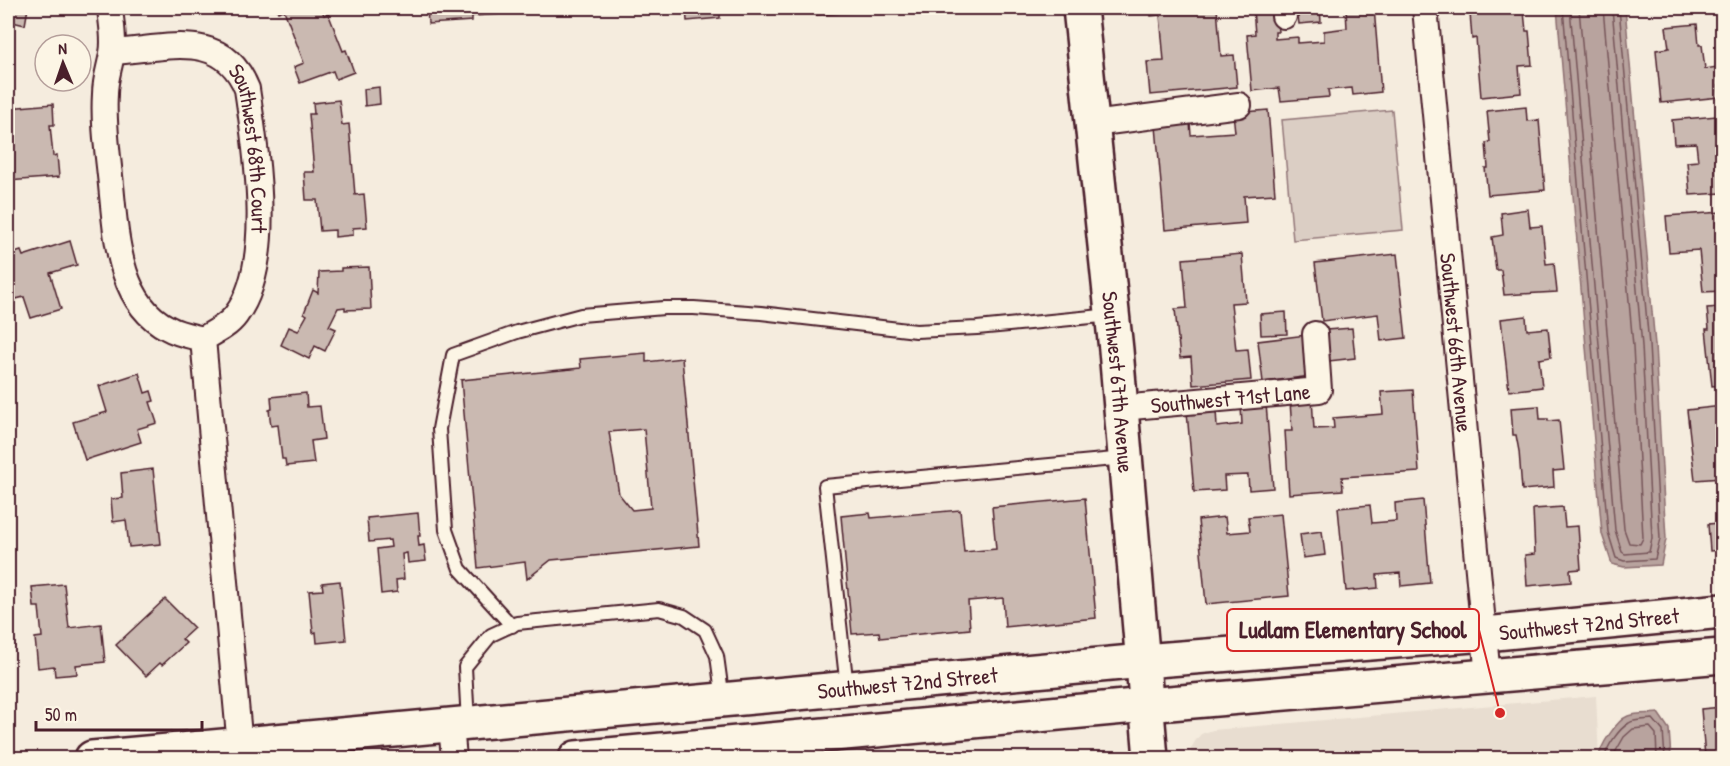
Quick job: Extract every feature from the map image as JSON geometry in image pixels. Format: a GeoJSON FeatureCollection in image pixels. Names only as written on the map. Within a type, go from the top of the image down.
{"type":"FeatureCollection","features":[{"type":"Feature","properties":{"kind":"main road","name":"Southwest 67th Avenue"},"geometry":{"type":"LineString","coordinates":[[1080,8],[1121,408],[1151,759]]}},
{"type":"Feature","properties":{"kind":"main road","name":"Southwest 72nd Street"},"geometry":{"type":"LineString","coordinates":[[92,759],[241,752],[460,725],[1143,661],[1485,634],[1722,611]]}},
{"type":"Feature","properties":{"kind":"main road","name":"Southwest 72nd Street"},"geometry":{"type":"LineString","coordinates":[[576,759],[1146,705],[1722,656]]}},
{"type":"Feature","properties":{"kind":"street"},"geometry":{"type":"LineString","coordinates":[[110,8],[113,52],[106,73],[105,115],[116,235],[121,260],[139,302],[151,315],[167,328],[203,339],[241,752]]}},
{"type":"Feature","properties":{"kind":"street","name":"Southwest 66th Avenue"},"geometry":{"type":"LineString","coordinates":[[1425,8],[1488,677]]}},
{"type":"Feature","properties":{"kind":"street","name":"Southwest 68th Court"},"geometry":{"type":"LineString","coordinates":[[113,52],[187,46],[217,52],[228,59],[242,76],[247,90],[260,206],[255,271],[249,291],[235,316],[222,328],[203,339]]}},
{"type":"Feature","properties":{"kind":"street"},"geometry":{"type":"LineString","coordinates":[[1093,124],[1239,105]]}},
{"type":"Feature","properties":{"kind":"street","name":"Southwest 71st Lane"},"geometry":{"type":"LineString","coordinates":[[1121,408],[1319,390],[1315,334]]}},
{"type":"Feature","properties":{"kind":"street"},"geometry":{"type":"LineString","coordinates":[[454,759],[460,725]]}},
{"type":"Feature","properties":{"kind":"lane"},"geometry":{"type":"LineString","coordinates":[[512,626],[460,569],[446,530],[439,429],[453,355],[518,332],[581,315],[664,308],[749,312],[916,331],[1017,325],[1112,315]]}},
{"type":"Feature","properties":{"kind":"lane"},"geometry":{"type":"LineString","coordinates":[[847,689],[825,486],[1125,458]]}},
{"type":"Feature","properties":{"kind":"lane"},"geometry":{"type":"LineString","coordinates":[[460,725],[465,667],[490,635],[517,623],[659,609],[684,616],[705,630],[717,656],[723,701]]}},
{"type":"Feature","properties":{"kind":"shaded area"},"geometry":{"type":"Polygon","coordinates":[[[1392,110],[1403,230],[1293,240],[1282,120],[1392,110]]]}},
{"type":"Feature","properties":{"kind":"shaded area"},"geometry":{"type":"Polygon","coordinates":[[[1596,696],[1599,758],[1191,758],[1191,748],[1196,740],[1201,734],[1213,730],[1596,696]]]}},
{"type":"Feature","properties":{"kind":"water"},"geometry":{"type":"Polygon","coordinates":[[[1557,8],[1625,8],[1655,345],[1666,539],[1661,565],[1624,567],[1612,564],[1602,534],[1557,8]]]}},
{"type":"Feature","properties":{"kind":"water"},"geometry":{"type":"Polygon","coordinates":[[[1658,713],[1669,729],[1671,758],[1599,758],[1605,741],[1624,719],[1635,714],[1658,713]]]}},
{"type":"Feature","properties":{"kind":"building"},"geometry":{"type":"Polygon","coordinates":[[[8,8],[28,8],[25,25],[8,21],[8,8]]]}},
{"type":"Feature","properties":{"kind":"building"},"geometry":{"type":"Polygon","coordinates":[[[277,8],[321,8],[324,15],[328,13],[354,72],[336,79],[333,71],[300,83],[294,67],[304,63],[284,10],[278,12],[277,8]]]}},
{"type":"Feature","properties":{"kind":"building"},"geometry":{"type":"Polygon","coordinates":[[[427,8],[503,8],[503,14],[472,16],[472,21],[428,24],[427,8]]]}},
{"type":"Feature","properties":{"kind":"building"},"geometry":{"type":"Polygon","coordinates":[[[686,8],[720,8],[720,18],[687,21],[686,8]]]}},
{"type":"Feature","properties":{"kind":"building"},"geometry":{"type":"Polygon","coordinates":[[[815,8],[870,8],[858,9],[858,12],[816,15],[815,8]]]}},
{"type":"Feature","properties":{"kind":"building"},"geometry":{"type":"Polygon","coordinates":[[[1150,8],[1217,8],[1221,56],[1234,55],[1237,87],[1150,95],[1147,62],[1164,61],[1160,15],[1151,16],[1150,8]]]}},
{"type":"Feature","properties":{"kind":"building"},"geometry":{"type":"Polygon","coordinates":[[[1253,8],[1276,8],[1278,32],[1275,32],[1275,39],[1298,37],[1298,43],[1324,41],[1324,31],[1347,28],[1346,10],[1374,8],[1381,92],[1353,95],[1352,88],[1328,90],[1329,97],[1281,101],[1279,88],[1252,91],[1247,35],[1255,34],[1253,8]]]}},
{"type":"Feature","properties":{"kind":"building"},"geometry":{"type":"Polygon","coordinates":[[[1297,8],[1320,8],[1321,22],[1299,24],[1297,8]]]}},
{"type":"Feature","properties":{"kind":"building"},"geometry":{"type":"Polygon","coordinates":[[[1513,9],[1513,13],[1524,12],[1526,31],[1529,31],[1532,65],[1519,66],[1521,93],[1481,97],[1476,38],[1472,39],[1470,13],[1513,9]]]}},
{"type":"Feature","properties":{"kind":"building"},"geometry":{"type":"Polygon","coordinates":[[[1697,24],[1705,69],[1717,67],[1720,97],[1661,103],[1656,50],[1669,48],[1666,27],[1697,24]]]}},
{"type":"Feature","properties":{"kind":"building"},"geometry":{"type":"Polygon","coordinates":[[[379,87],[380,104],[365,106],[364,89],[379,87]]]}},
{"type":"Feature","properties":{"kind":"building"},"geometry":{"type":"Polygon","coordinates":[[[339,100],[342,125],[349,124],[355,195],[364,194],[367,227],[353,228],[353,235],[335,237],[335,230],[320,231],[317,200],[306,200],[304,172],[314,172],[309,114],[314,114],[313,103],[339,100]]]}},
{"type":"Feature","properties":{"kind":"building"},"geometry":{"type":"Polygon","coordinates":[[[53,104],[54,125],[50,125],[53,156],[57,155],[59,177],[8,181],[8,108],[53,104]]]}},
{"type":"Feature","properties":{"kind":"building"},"geometry":{"type":"Polygon","coordinates":[[[1526,107],[1527,121],[1539,120],[1545,190],[1488,195],[1485,168],[1488,168],[1486,143],[1490,142],[1487,111],[1526,107]]]}},
{"type":"Feature","properties":{"kind":"building"},"geometry":{"type":"Polygon","coordinates":[[[1268,110],[1275,194],[1244,196],[1246,223],[1165,230],[1156,126],[1190,123],[1191,135],[1235,132],[1233,113],[1268,110]]]}},
{"type":"Feature","properties":{"kind":"building"},"geometry":{"type":"Polygon","coordinates":[[[1717,116],[1722,159],[1722,193],[1690,195],[1687,162],[1698,161],[1696,143],[1674,144],[1672,120],[1717,116]]]}},
{"type":"Feature","properties":{"kind":"building"},"geometry":{"type":"Polygon","coordinates":[[[1528,209],[1530,227],[1542,226],[1546,264],[1554,263],[1557,292],[1504,295],[1501,270],[1496,270],[1492,237],[1503,235],[1501,213],[1528,209]]]}},
{"type":"Feature","properties":{"kind":"building"},"geometry":{"type":"Polygon","coordinates":[[[1722,212],[1722,291],[1703,292],[1699,250],[1669,252],[1666,216],[1722,212]]]}},
{"type":"Feature","properties":{"kind":"building"},"geometry":{"type":"Polygon","coordinates":[[[70,241],[77,265],[50,273],[61,309],[31,318],[24,297],[16,299],[10,281],[8,281],[8,255],[21,251],[23,256],[70,241]]]}},
{"type":"Feature","properties":{"kind":"building"},"geometry":{"type":"Polygon","coordinates":[[[1242,254],[1246,302],[1231,303],[1236,350],[1248,349],[1251,380],[1193,385],[1191,357],[1180,358],[1175,309],[1187,308],[1183,259],[1242,254]]]}},
{"type":"Feature","properties":{"kind":"building"},"geometry":{"type":"Polygon","coordinates":[[[1397,254],[1406,338],[1381,341],[1378,314],[1322,321],[1315,263],[1397,254]]]}},
{"type":"Feature","properties":{"kind":"building"},"geometry":{"type":"Polygon","coordinates":[[[369,267],[371,309],[338,308],[329,326],[336,329],[325,351],[315,346],[309,359],[281,345],[289,327],[298,331],[307,315],[304,313],[313,290],[318,293],[319,272],[369,267]]]}},
{"type":"Feature","properties":{"kind":"building"},"geometry":{"type":"Polygon","coordinates":[[[1722,307],[1722,385],[1712,386],[1706,329],[1709,329],[1707,308],[1722,307]]]}},
{"type":"Feature","properties":{"kind":"building"},"geometry":{"type":"Polygon","coordinates":[[[1286,312],[1287,334],[1261,335],[1260,314],[1286,312]]]}},
{"type":"Feature","properties":{"kind":"building"},"geometry":{"type":"Polygon","coordinates":[[[1526,316],[1527,330],[1548,328],[1551,357],[1539,359],[1542,387],[1509,391],[1501,319],[1526,316]]]}},
{"type":"Feature","properties":{"kind":"building"},"geometry":{"type":"Polygon","coordinates":[[[1352,328],[1355,358],[1329,361],[1326,330],[1352,328]]]}},
{"type":"Feature","properties":{"kind":"building"},"geometry":{"type":"Polygon","coordinates":[[[1306,335],[1311,376],[1263,382],[1258,341],[1306,335]]]}},
{"type":"Feature","properties":{"kind":"building"},"geometry":{"type":"Polygon","coordinates":[[[646,353],[646,362],[682,358],[699,546],[551,560],[527,579],[525,562],[478,568],[461,380],[581,368],[580,359],[646,353]],[[644,429],[609,432],[619,494],[632,510],[651,508],[644,429]]]}},
{"type":"Feature","properties":{"kind":"building"},"geometry":{"type":"Polygon","coordinates":[[[139,373],[145,393],[151,391],[154,401],[150,402],[157,423],[137,429],[141,442],[85,460],[73,422],[107,412],[99,386],[139,373]]]}},
{"type":"Feature","properties":{"kind":"building"},"geometry":{"type":"Polygon","coordinates":[[[1413,390],[1419,472],[1342,477],[1343,490],[1289,494],[1285,431],[1292,431],[1290,401],[1312,399],[1314,429],[1334,428],[1333,418],[1383,414],[1381,392],[1413,390]]]}},
{"type":"Feature","properties":{"kind":"building"},"geometry":{"type":"Polygon","coordinates":[[[306,393],[307,407],[320,406],[324,439],[311,441],[314,463],[286,466],[285,459],[282,459],[278,425],[271,426],[269,410],[272,409],[271,397],[306,393]]]}},
{"type":"Feature","properties":{"kind":"building"},"geometry":{"type":"Polygon","coordinates":[[[1266,404],[1273,488],[1249,490],[1248,475],[1224,476],[1225,490],[1194,492],[1187,412],[1216,410],[1217,427],[1242,424],[1241,406],[1266,404]]]}},
{"type":"Feature","properties":{"kind":"building"},"geometry":{"type":"Polygon","coordinates":[[[1539,406],[1540,419],[1559,420],[1564,470],[1553,471],[1554,487],[1522,490],[1519,451],[1516,435],[1513,435],[1511,408],[1539,406]]]}},
{"type":"Feature","properties":{"kind":"building"},"geometry":{"type":"Polygon","coordinates":[[[1722,406],[1722,478],[1695,480],[1687,410],[1722,406]]]}},
{"type":"Feature","properties":{"kind":"building"},"geometry":{"type":"Polygon","coordinates":[[[153,469],[161,544],[129,547],[126,520],[113,522],[111,499],[123,498],[121,473],[153,469]]]}},
{"type":"Feature","properties":{"kind":"building"},"geometry":{"type":"Polygon","coordinates":[[[1722,495],[1722,550],[1710,551],[1708,524],[1720,523],[1717,496],[1722,495]]]}},
{"type":"Feature","properties":{"kind":"building"},"geometry":{"type":"Polygon","coordinates":[[[1085,498],[1096,618],[1005,627],[1003,598],[968,601],[970,629],[880,638],[879,632],[852,634],[841,516],[870,513],[871,518],[960,510],[964,552],[996,549],[992,507],[1085,498]]]}},
{"type":"Feature","properties":{"kind":"building"},"geometry":{"type":"Polygon","coordinates":[[[1423,500],[1430,583],[1401,586],[1400,573],[1377,575],[1378,588],[1346,591],[1338,508],[1370,505],[1372,523],[1396,521],[1395,503],[1423,500]]]}},
{"type":"Feature","properties":{"kind":"building"},"geometry":{"type":"Polygon","coordinates":[[[1563,507],[1565,527],[1578,526],[1581,569],[1570,570],[1571,582],[1527,586],[1525,555],[1535,554],[1533,509],[1563,507]]]}},
{"type":"Feature","properties":{"kind":"building"},"geometry":{"type":"Polygon","coordinates":[[[418,513],[419,546],[424,545],[426,561],[408,563],[407,553],[402,554],[404,579],[396,580],[397,592],[381,594],[377,549],[391,547],[390,540],[369,542],[367,518],[418,513]]]}},
{"type":"Feature","properties":{"kind":"building"},"geometry":{"type":"Polygon","coordinates":[[[1281,514],[1289,596],[1206,604],[1198,520],[1225,517],[1227,533],[1250,531],[1248,517],[1281,514]]]}},
{"type":"Feature","properties":{"kind":"building"},"geometry":{"type":"Polygon","coordinates":[[[1322,531],[1325,555],[1303,558],[1300,534],[1322,531]]]}},
{"type":"Feature","properties":{"kind":"building"},"geometry":{"type":"Polygon","coordinates":[[[340,581],[346,640],[317,643],[316,632],[313,633],[309,591],[323,590],[322,583],[340,581]]]}},
{"type":"Feature","properties":{"kind":"building"},"geometry":{"type":"Polygon","coordinates":[[[64,584],[69,628],[101,624],[105,662],[76,665],[77,674],[55,676],[54,666],[38,668],[35,638],[42,637],[39,607],[34,607],[32,587],[64,584]]]}},
{"type":"Feature","properties":{"kind":"building"},"geometry":{"type":"Polygon","coordinates":[[[165,599],[194,628],[182,639],[186,643],[146,676],[116,645],[165,599]]]}},
{"type":"Feature","properties":{"kind":"building"},"geometry":{"type":"Polygon","coordinates":[[[1722,707],[1722,755],[1705,757],[1701,709],[1722,707]]]}},
{"type":"Feature","properties":{"kind":"place","name":"Ludlam Elementary School"},"geometry":{"type":"Point","coordinates":[1500,713]}}]}
